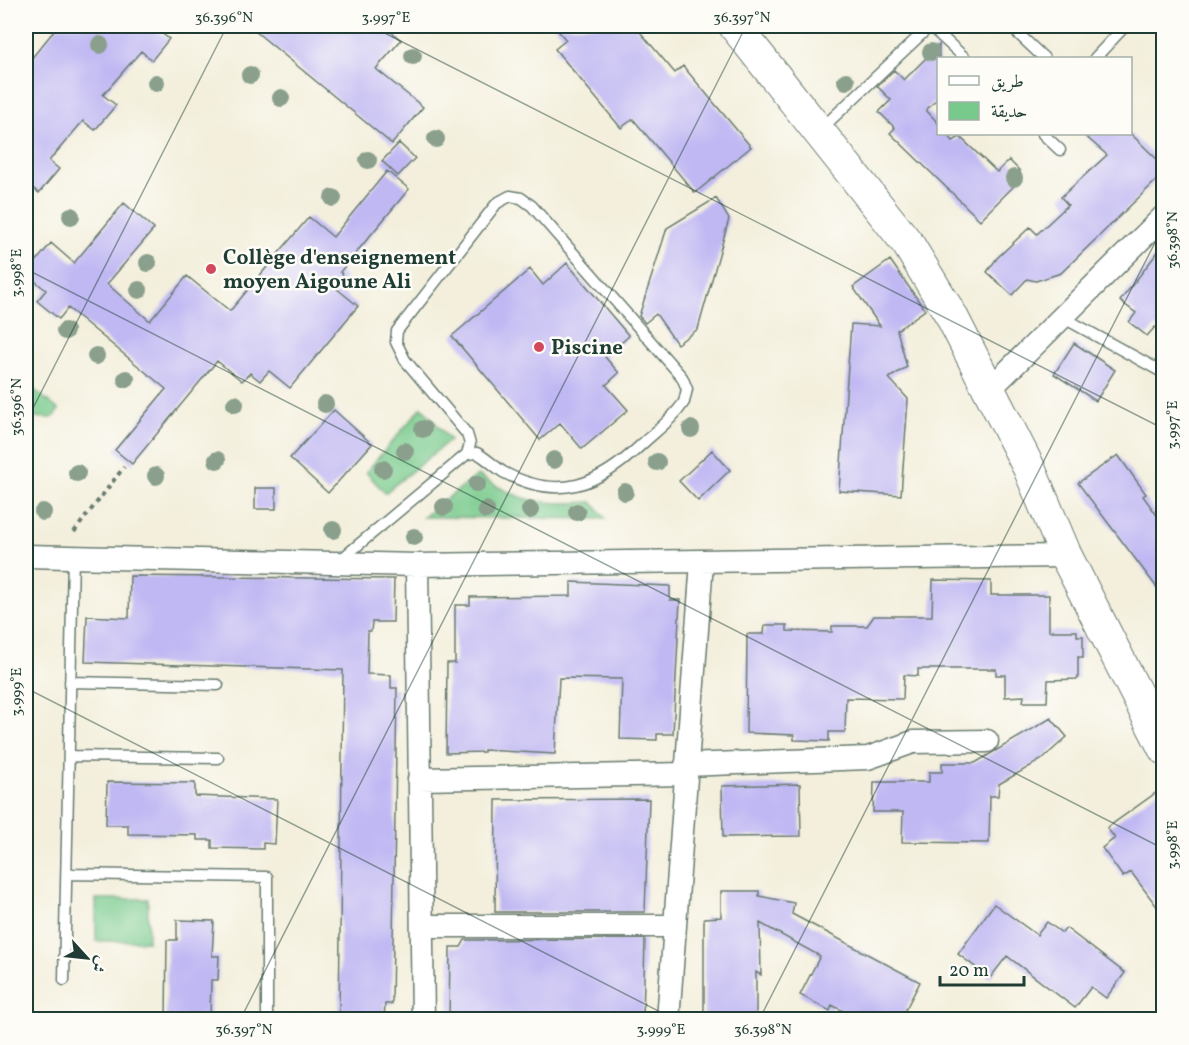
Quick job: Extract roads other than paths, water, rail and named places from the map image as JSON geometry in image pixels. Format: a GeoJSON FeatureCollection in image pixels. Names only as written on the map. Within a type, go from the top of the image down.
{"type":"FeatureCollection","features":[{"type":"Feature","properties":{"kind":"main road"},"geometry":{"type":"LineString","coordinates":[[735,26],[908,244],[951,315],[1029,468],[1066,556],[1164,748]]}},
{"type":"Feature","properties":{"kind":"street"},"geometry":{"type":"LineString","coordinates":[[989,390],[1064,318],[1164,216]]}},
{"type":"Feature","properties":{"kind":"street"},"geometry":{"type":"LineString","coordinates":[[26,556],[417,565],[1066,556]]}},
{"type":"Feature","properties":{"kind":"street"},"geometry":{"type":"LineString","coordinates":[[668,1020],[702,562]]}},
{"type":"Feature","properties":{"kind":"street"},"geometry":{"type":"LineString","coordinates":[[417,565],[423,1020]]}},
{"type":"Feature","properties":{"kind":"street"},"geometry":{"type":"LineString","coordinates":[[419,779],[686,770],[868,758],[914,742],[987,741]]}},
{"type":"Feature","properties":{"kind":"street"},"geometry":{"type":"LineString","coordinates":[[422,926],[675,926]]}},
{"type":"Feature","properties":{"kind":"lane"},"geometry":{"type":"LineString","coordinates":[[819,131],[930,26],[963,57]]}},
{"type":"Feature","properties":{"kind":"lane"},"geometry":{"type":"LineString","coordinates":[[1010,26],[1043,57]]}},
{"type":"Feature","properties":{"kind":"lane"},"geometry":{"type":"LineString","coordinates":[[1096,57],[1125,26]]}},
{"type":"Feature","properties":{"kind":"lane"},"geometry":{"type":"LineString","coordinates":[[1043,135],[1060,150]]}},
{"type":"Feature","properties":{"kind":"lane"},"geometry":{"type":"LineString","coordinates":[[338,563],[467,454],[470,444],[467,434],[405,360],[396,342],[397,331],[497,203],[510,196],[521,198],[532,206],[682,377],[687,389],[684,402],[678,411],[619,466],[588,483],[561,489],[529,482],[503,471],[477,453],[467,454]]}},
{"type":"Feature","properties":{"kind":"lane"},"geometry":{"type":"LineString","coordinates":[[1064,318],[1164,373]]}},
{"type":"Feature","properties":{"kind":"lane"},"geometry":{"type":"LineString","coordinates":[[64,556],[70,682],[64,980]]}},
{"type":"Feature","properties":{"kind":"lane"},"geometry":{"type":"LineString","coordinates":[[70,682],[218,685]]}},
{"type":"Feature","properties":{"kind":"lane"},"geometry":{"type":"LineString","coordinates":[[69,756],[218,758]]}},
{"type":"Feature","properties":{"kind":"lane"},"geometry":{"type":"LineString","coordinates":[[67,874],[267,877],[267,1020]]}},
{"type":"Feature","properties":{"kind":"place","name":"Collège d'enseignement moyen Aigoune Ali"},"geometry":{"type":"Point","coordinates":[211,269]}},
{"type":"Feature","properties":{"kind":"place","name":"Piscine"},"geometry":{"type":"Point","coordinates":[539,347]}}]}
